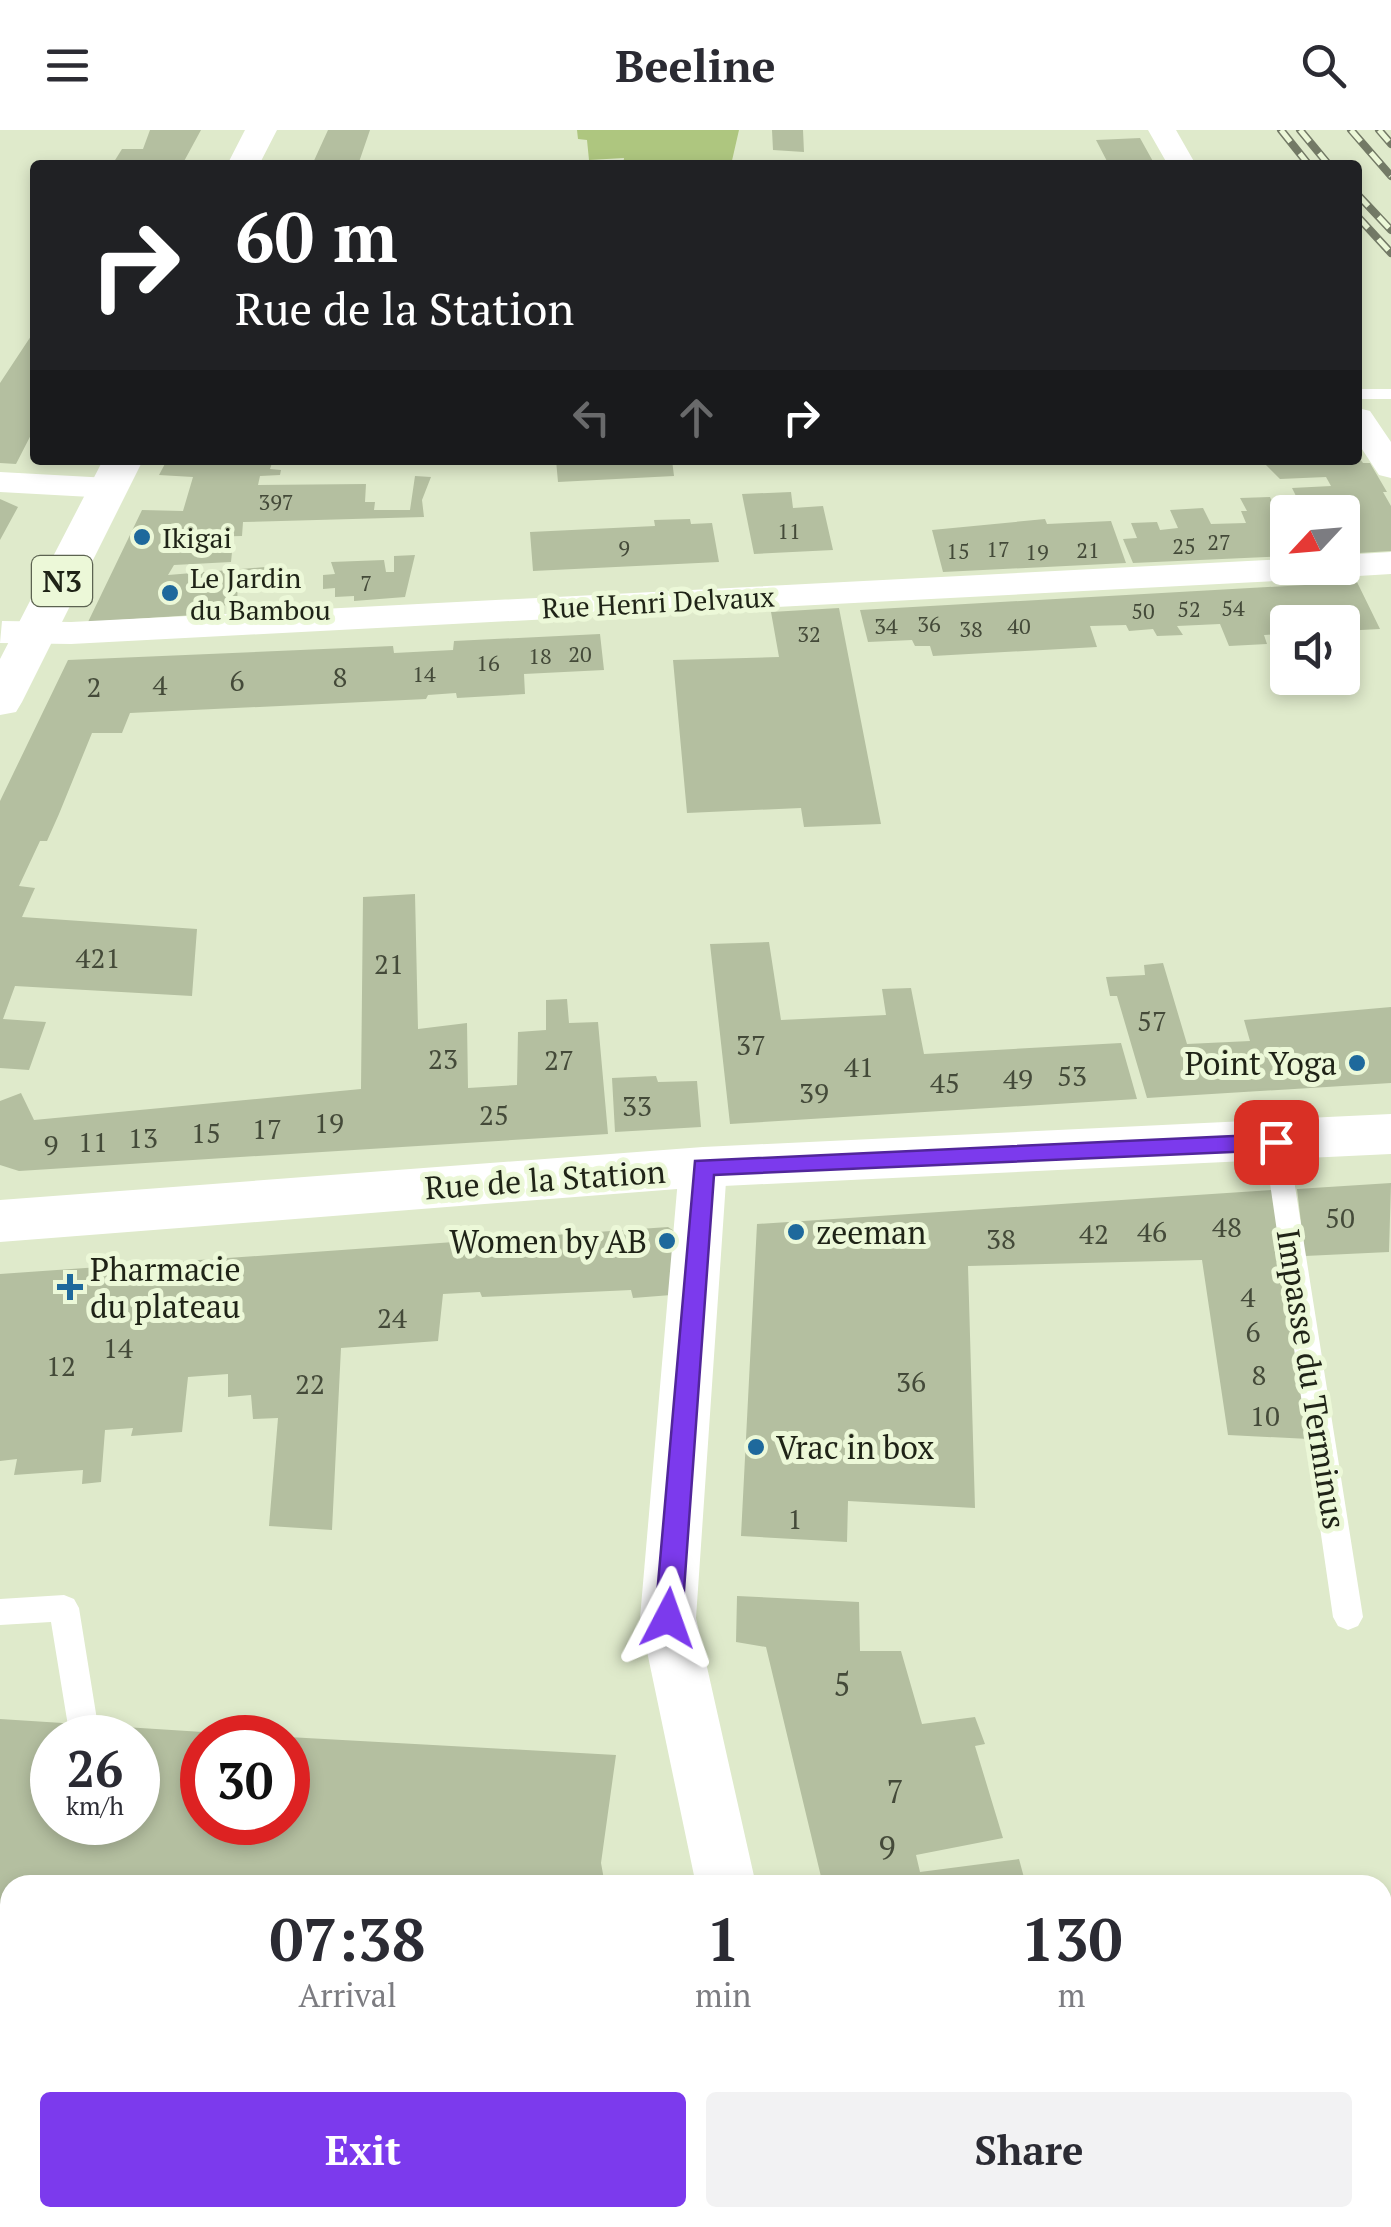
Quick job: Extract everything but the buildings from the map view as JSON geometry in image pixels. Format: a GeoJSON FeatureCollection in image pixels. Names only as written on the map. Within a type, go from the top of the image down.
{"type":"FeatureCollection","features":[{"type":"Feature","properties":{"kind":"street"},"geometry":{"type":"LineString","coordinates":[[246,160],[261,130]]}},
{"type":"Feature","properties":{"kind":"street"},"geometry":{"type":"LineString","coordinates":[[273,160],[287,130]]}},
{"type":"Feature","properties":{"kind":"street"},"geometry":{"type":"LineString","coordinates":[[1162,130],[1179,160]]}},
{"type":"Feature","properties":{"kind":"street"},"geometry":{"type":"LineString","coordinates":[[1362,424],[1391,468]]}},
{"type":"Feature","properties":{"kind":"street"},"geometry":{"type":"LineString","coordinates":[[0,482],[100,474]]}},
{"type":"Feature","properties":{"kind":"street","name":"N3"},"geometry":{"type":"LineString","coordinates":[[0,702],[12,634],[100,474]]}},
{"type":"Feature","properties":{"kind":"street"},"geometry":{"type":"LineString","coordinates":[[1360,565],[1391,563]]}},
{"type":"Feature","properties":{"kind":"street","name":"Rue Henri Delvaux"},"geometry":{"type":"LineString","coordinates":[[12,634],[1270,570]]}},
{"type":"Feature","properties":{"kind":"street","name":"Rue de la Station"},"geometry":{"type":"LineString","coordinates":[[0,1221],[703,1167],[1391,1134]]}},
{"type":"Feature","properties":{"kind":"street"},"geometry":{"type":"LineString","coordinates":[[703,1167],[668,1618],[724,1875]]}},
{"type":"Feature","properties":{"kind":"lane"},"geometry":{"type":"LineString","coordinates":[[1362,394],[1391,394]]}},
{"type":"Feature","properties":{"kind":"lane","name":"Impasse du Terminus"},"geometry":{"type":"LineString","coordinates":[[1276,1142],[1348,1617]]}},
{"type":"Feature","properties":{"kind":"lane"},"geometry":{"type":"LineString","coordinates":[[0,1612],[64,1608],[82,1715]]}},
{"type":"Feature","properties":{"kind":"green space"},"geometry":{"type":"Polygon","coordinates":[[[577,130],[739,130],[732,160],[589,160],[587,140],[578,139],[577,130]]]}},
{"type":"Feature","properties":{"kind":"railway"},"geometry":{"type":"LineString","coordinates":[[1281,130],[1305,160]]}},
{"type":"Feature","properties":{"kind":"railway"},"geometry":{"type":"LineString","coordinates":[[1300,130],[1325,160]]}},
{"type":"Feature","properties":{"kind":"railway"},"geometry":{"type":"LineString","coordinates":[[1351,130],[1391,176]]}},
{"type":"Feature","properties":{"kind":"railway"},"geometry":{"type":"LineString","coordinates":[[1379,130],[1391,144]]}},
{"type":"Feature","properties":{"kind":"railway"},"geometry":{"type":"LineString","coordinates":[[1362,199],[1391,230]]}},
{"type":"Feature","properties":{"kind":"railway"},"geometry":{"type":"LineString","coordinates":[[1362,221],[1391,253]]}},
{"type":"Feature","properties":{"kind":"place","name":"Ikigai"},"geometry":{"type":"Point","coordinates":[142,537]}},
{"type":"Feature","properties":{"kind":"place","name":"Le Jardin du Bambou"},"geometry":{"type":"Point","coordinates":[170,593]}},
{"type":"Feature","properties":{"kind":"place","name":"Point Yoga"},"geometry":{"type":"Point","coordinates":[1357,1063]}},
{"type":"Feature","properties":{"kind":"place","name":"zeeman"},"geometry":{"type":"Point","coordinates":[796,1232]}},
{"type":"Feature","properties":{"kind":"place","name":"Women by AB"},"geometry":{"type":"Point","coordinates":[667,1241]}},
{"type":"Feature","properties":{"kind":"place","name":"Pharmacie du plateau"},"geometry":{"type":"Point","coordinates":[70,1287]}},
{"type":"Feature","properties":{"kind":"place","name":"Vrac in box"},"geometry":{"type":"Point","coordinates":[756,1447]}},
{"type":"Feature","properties":{"kind":"route"},"geometry":{"type":"LineString","coordinates":[[668,1618],[703,1167],[1276,1142]]}}]}
